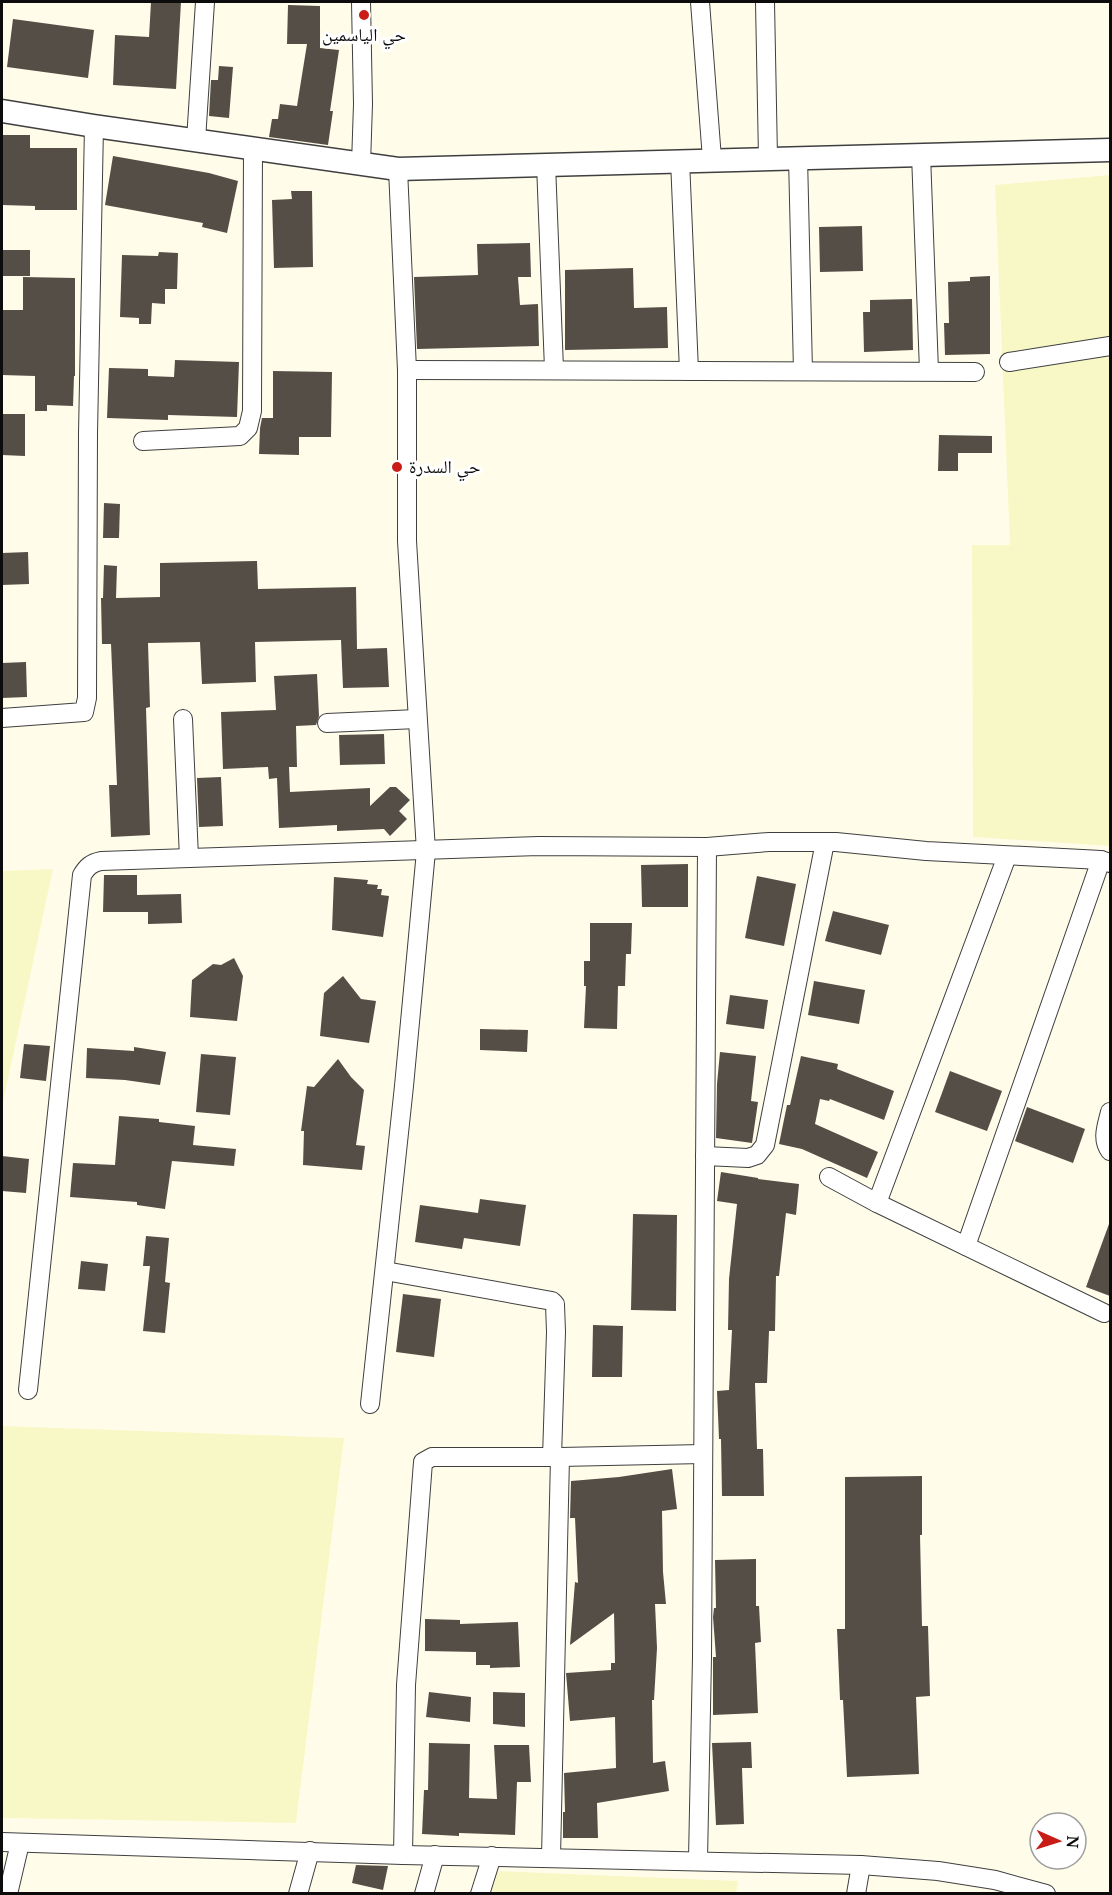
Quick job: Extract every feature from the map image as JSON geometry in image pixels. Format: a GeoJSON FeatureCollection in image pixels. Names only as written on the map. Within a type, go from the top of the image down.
{"type":"FeatureCollection","features":[{"type":"Feature","properties":{"kind":"street"},"geometry":{"type":"LineString","coordinates":[[196,140],[205,2]]}},
{"type":"Feature","properties":{"kind":"street"},"geometry":{"type":"LineString","coordinates":[[361,2],[363,104],[361,164]]}},
{"type":"Feature","properties":{"kind":"street"},"geometry":{"type":"LineString","coordinates":[[700,2],[712,159]]}},
{"type":"Feature","properties":{"kind":"street"},"geometry":{"type":"LineString","coordinates":[[765,2],[768,158]]}},
{"type":"Feature","properties":{"kind":"street"},"geometry":{"type":"LineString","coordinates":[[2,111],[398,169],[1110,150]]}},
{"type":"Feature","properties":{"kind":"street"},"geometry":{"type":"LineString","coordinates":[[2,718],[84,712],[87,698],[87,482],[94,126]]}},
{"type":"Feature","properties":{"kind":"street"},"geometry":{"type":"LineString","coordinates":[[143,441],[240,436],[248,428],[252,411],[253,148]]}},
{"type":"Feature","properties":{"kind":"street"},"geometry":{"type":"LineString","coordinates":[[921,154],[929,371]]}},
{"type":"Feature","properties":{"kind":"street"},"geometry":{"type":"LineString","coordinates":[[798,157],[803,371]]}},
{"type":"Feature","properties":{"kind":"street"},"geometry":{"type":"LineString","coordinates":[[680,160],[689,370]]}},
{"type":"Feature","properties":{"kind":"street"},"geometry":{"type":"LineString","coordinates":[[546,164],[554,369]]}},
{"type":"Feature","properties":{"kind":"street"},"geometry":{"type":"LineString","coordinates":[[370,1404],[426,851],[407,541],[407,369],[398,169]]}},
{"type":"Feature","properties":{"kind":"street"},"geometry":{"type":"LineString","coordinates":[[1009,362],[1110,346]]}},
{"type":"Feature","properties":{"kind":"street"},"geometry":{"type":"LineString","coordinates":[[407,369],[975,372]]}},
{"type":"Feature","properties":{"kind":"street"},"geometry":{"type":"LineString","coordinates":[[183,719],[189,858]]}},
{"type":"Feature","properties":{"kind":"street"},"geometry":{"type":"LineString","coordinates":[[327,723],[417,719]]}},
{"type":"Feature","properties":{"kind":"street"},"geometry":{"type":"LineString","coordinates":[[28,1390],[82,875],[87,867],[101,861],[539,846],[707,847],[769,842],[825,842],[1106,862],[966,1246]]}},
{"type":"Feature","properties":{"kind":"street"},"geometry":{"type":"LineString","coordinates":[[705,1156],[747,1158],[757,1155],[765,1145],[825,842]]}},
{"type":"Feature","properties":{"kind":"street"},"geometry":{"type":"LineString","coordinates":[[698,1860],[707,847]]}},
{"type":"Feature","properties":{"kind":"street"},"geometry":{"type":"LineString","coordinates":[[877,1203],[1007,856]]}},
{"type":"Feature","properties":{"kind":"street"},"geometry":{"type":"LineString","coordinates":[[1110,1112],[1105,1136],[1106,1146],[1110,1151]]}},
{"type":"Feature","properties":{"kind":"street"},"geometry":{"type":"LineString","coordinates":[[829,1177],[877,1203],[1104,1313]]}},
{"type":"Feature","properties":{"kind":"street"},"geometry":{"type":"LineString","coordinates":[[385,1271],[552,1301],[555,1304],[556,1457],[551,1857]]}},
{"type":"Feature","properties":{"kind":"street"},"geometry":{"type":"LineString","coordinates":[[404,1854],[406,1685],[423,1462],[432,1457],[703,1454]]}},
{"type":"Feature","properties":{"kind":"street"},"geometry":{"type":"LineString","coordinates":[[2,1842],[861,1865],[939,1871],[995,1880],[1046,1893]]}},
{"type":"Feature","properties":{"kind":"street"},"geometry":{"type":"LineString","coordinates":[[8,1893],[20,1843]]}},
{"type":"Feature","properties":{"kind":"street"},"geometry":{"type":"LineString","coordinates":[[298,1893],[310,1851]]}},
{"type":"Feature","properties":{"kind":"street"},"geometry":{"type":"LineString","coordinates":[[424,1893],[435,1855]]}},
{"type":"Feature","properties":{"kind":"street"},"geometry":{"type":"LineString","coordinates":[[480,1893],[492,1856]]}},
{"type":"Feature","properties":{"kind":"street"},"geometry":{"type":"LineString","coordinates":[[856,1893],[861,1865]]}},
{"type":"Feature","properties":{"kind":"green space"},"geometry":{"type":"Polygon","coordinates":[[[1110,175],[1110,846],[973,837],[972,545],[1010,545],[995,185],[1110,175]]]}},
{"type":"Feature","properties":{"kind":"green space"},"geometry":{"type":"Polygon","coordinates":[[[53,869],[2,1107],[2,871],[53,869]]]}},
{"type":"Feature","properties":{"kind":"green space"},"geometry":{"type":"Polygon","coordinates":[[[2,1426],[344,1438],[296,1823],[2,1818],[2,1426]]]}},
{"type":"Feature","properties":{"kind":"green space"},"geometry":{"type":"Polygon","coordinates":[[[496,1871],[738,1881],[736,1893],[491,1894],[496,1871]]]}},
{"type":"Feature","properties":{"kind":"building"},"geometry":{"type":"Polygon","coordinates":[[[151,2],[181,2],[176,89],[113,85],[115,35],[149,37],[151,2]]]}},
{"type":"Feature","properties":{"kind":"building"},"geometry":{"type":"Polygon","coordinates":[[[288,5],[320,6],[320,48],[339,50],[330,111],[333,111],[328,145],[269,137],[272,119],[278,119],[280,104],[297,106],[307,44],[287,44],[288,5]]]}},
{"type":"Feature","properties":{"kind":"building"},"geometry":{"type":"Polygon","coordinates":[[[13,19],[94,30],[88,78],[7,67],[13,19]]]}},
{"type":"Feature","properties":{"kind":"building"},"geometry":{"type":"Polygon","coordinates":[[[219,66],[233,67],[229,118],[209,116],[211,80],[218,80],[219,66]]]}},
{"type":"Feature","properties":{"kind":"building"},"geometry":{"type":"Polygon","coordinates":[[[2,135],[30,135],[30,148],[77,148],[77,210],[35,210],[35,206],[2,205],[2,135]]]}},
{"type":"Feature","properties":{"kind":"building"},"geometry":{"type":"Polygon","coordinates":[[[113,156],[209,173],[238,181],[227,233],[202,227],[203,223],[105,205],[113,156]]]}},
{"type":"Feature","properties":{"kind":"building"},"geometry":{"type":"Polygon","coordinates":[[[291,191],[312,191],[313,267],[274,268],[272,200],[292,199],[291,191]]]}},
{"type":"Feature","properties":{"kind":"building"},"geometry":{"type":"Polygon","coordinates":[[[862,226],[863,271],[820,272],[819,227],[862,226]]]}},
{"type":"Feature","properties":{"kind":"building"},"geometry":{"type":"Polygon","coordinates":[[[530,243],[531,277],[518,277],[520,305],[538,304],[539,346],[417,349],[414,277],[478,275],[477,244],[530,243]]]}},
{"type":"Feature","properties":{"kind":"building"},"geometry":{"type":"Polygon","coordinates":[[[2,250],[30,250],[30,276],[2,276],[2,250]]]}},
{"type":"Feature","properties":{"kind":"building"},"geometry":{"type":"Polygon","coordinates":[[[159,252],[178,253],[177,289],[165,289],[165,304],[152,303],[151,324],[139,324],[139,318],[120,317],[122,255],[158,256],[159,252]]]}},
{"type":"Feature","properties":{"kind":"building"},"geometry":{"type":"Polygon","coordinates":[[[633,268],[634,308],[667,307],[668,348],[565,350],[565,270],[633,268]]]}},
{"type":"Feature","properties":{"kind":"building"},"geometry":{"type":"Polygon","coordinates":[[[990,276],[990,354],[945,355],[944,323],[949,323],[948,282],[970,281],[970,277],[990,276]]]}},
{"type":"Feature","properties":{"kind":"building"},"geometry":{"type":"Polygon","coordinates":[[[23,277],[75,278],[73,406],[47,405],[47,411],[35,411],[35,376],[2,375],[2,310],[23,310],[23,277]]]}},
{"type":"Feature","properties":{"kind":"building"},"geometry":{"type":"Polygon","coordinates":[[[912,299],[913,350],[864,352],[863,312],[870,312],[870,300],[912,299]]]}},
{"type":"Feature","properties":{"kind":"building"},"geometry":{"type":"Polygon","coordinates":[[[175,360],[239,362],[237,417],[168,415],[168,420],[107,418],[109,368],[148,369],[148,376],[174,377],[175,360]]]}},
{"type":"Feature","properties":{"kind":"building"},"geometry":{"type":"Polygon","coordinates":[[[273,371],[332,372],[331,437],[299,437],[299,455],[259,454],[262,418],[273,418],[273,371]]]}},
{"type":"Feature","properties":{"kind":"building"},"geometry":{"type":"Polygon","coordinates":[[[2,414],[25,414],[25,456],[2,455],[2,414]]]}},
{"type":"Feature","properties":{"kind":"building"},"geometry":{"type":"Polygon","coordinates":[[[939,435],[992,436],[992,453],[958,453],[958,471],[938,471],[939,435]]]}},
{"type":"Feature","properties":{"kind":"building"},"geometry":{"type":"Polygon","coordinates":[[[104,503],[120,504],[119,538],[103,538],[104,503]]]}},
{"type":"Feature","properties":{"kind":"building"},"geometry":{"type":"Polygon","coordinates":[[[28,552],[29,584],[2,585],[2,553],[28,552]]]}},
{"type":"Feature","properties":{"kind":"building"},"geometry":{"type":"Polygon","coordinates":[[[257,561],[258,589],[356,587],[357,649],[387,648],[389,687],[343,688],[341,640],[255,642],[256,682],[202,684],[200,642],[148,643],[150,707],[146,708],[150,835],[111,837],[109,785],[117,785],[111,644],[102,644],[101,598],[103,598],[104,565],[117,566],[116,598],[160,597],[160,563],[257,561]]]}},
{"type":"Feature","properties":{"kind":"building"},"geometry":{"type":"Polygon","coordinates":[[[26,662],[27,697],[2,698],[2,663],[26,662]]]}},
{"type":"Feature","properties":{"kind":"building"},"geometry":{"type":"Polygon","coordinates":[[[317,674],[319,716],[316,725],[296,726],[297,767],[289,767],[290,792],[370,788],[370,806],[390,787],[396,787],[410,800],[399,811],[407,819],[390,836],[384,829],[337,831],[337,825],[279,828],[277,778],[269,779],[268,767],[223,769],[221,712],[276,710],[274,676],[317,674]]]}},
{"type":"Feature","properties":{"kind":"building"},"geometry":{"type":"Polygon","coordinates":[[[384,734],[385,764],[340,765],[339,735],[384,734]]]}},
{"type":"Feature","properties":{"kind":"building"},"geometry":{"type":"Polygon","coordinates":[[[221,777],[223,826],[199,827],[197,778],[221,777]]]}},
{"type":"Feature","properties":{"kind":"building"},"geometry":{"type":"Polygon","coordinates":[[[688,864],[688,907],[642,907],[641,865],[688,864]]]}},
{"type":"Feature","properties":{"kind":"building"},"geometry":{"type":"Polygon","coordinates":[[[104,875],[137,875],[137,895],[181,894],[182,923],[148,924],[148,912],[103,912],[104,875]]]}},
{"type":"Feature","properties":{"kind":"building"},"geometry":{"type":"Polygon","coordinates":[[[757,876],[796,884],[784,946],[745,938],[757,876]]]}},
{"type":"Feature","properties":{"kind":"building"},"geometry":{"type":"Polygon","coordinates":[[[334,877],[368,880],[367,884],[378,885],[377,889],[382,889],[381,895],[389,896],[383,937],[332,930],[334,877]]]}},
{"type":"Feature","properties":{"kind":"building"},"geometry":{"type":"Polygon","coordinates":[[[833,911],[889,925],[881,955],[825,941],[833,911]]]}},
{"type":"Feature","properties":{"kind":"building"},"geometry":{"type":"Polygon","coordinates":[[[590,923],[632,923],[631,954],[626,954],[625,986],[618,986],[617,1029],[584,1028],[586,986],[584,986],[584,961],[590,961],[590,923]]]}},
{"type":"Feature","properties":{"kind":"building"},"geometry":{"type":"Polygon","coordinates":[[[234,958],[243,976],[237,1021],[190,1017],[192,980],[213,964],[221,965],[234,958]]]}},
{"type":"Feature","properties":{"kind":"building"},"geometry":{"type":"Polygon","coordinates":[[[343,976],[361,999],[376,1001],[369,1043],[320,1036],[324,993],[343,976]]]}},
{"type":"Feature","properties":{"kind":"building"},"geometry":{"type":"Polygon","coordinates":[[[814,981],[865,990],[859,1024],[808,1015],[814,981]]]}},
{"type":"Feature","properties":{"kind":"building"},"geometry":{"type":"Polygon","coordinates":[[[730,995],[768,1000],[764,1029],[726,1024],[730,995]]]}},
{"type":"Feature","properties":{"kind":"building"},"geometry":{"type":"Polygon","coordinates":[[[480,1029],[528,1030],[527,1052],[480,1050],[480,1029]]]}},
{"type":"Feature","properties":{"kind":"building"},"geometry":{"type":"Polygon","coordinates":[[[24,1044],[50,1046],[46,1081],[20,1078],[24,1044]]]}},
{"type":"Feature","properties":{"kind":"building"},"geometry":{"type":"Polygon","coordinates":[[[134,1047],[166,1052],[160,1085],[86,1078],[87,1048],[134,1051],[134,1047]]]}},
{"type":"Feature","properties":{"kind":"building"},"geometry":{"type":"Polygon","coordinates":[[[720,1052],[756,1056],[751,1101],[758,1102],[752,1143],[716,1138],[720,1052]]]}},
{"type":"Feature","properties":{"kind":"building"},"geometry":{"type":"Polygon","coordinates":[[[201,1054],[236,1057],[230,1115],[196,1112],[201,1054]]]}},
{"type":"Feature","properties":{"kind":"building"},"geometry":{"type":"Polygon","coordinates":[[[801,1056],[838,1064],[837,1069],[894,1091],[884,1120],[830,1099],[829,1101],[820,1099],[815,1124],[878,1152],[867,1178],[802,1149],[779,1144],[801,1056]]]}},
{"type":"Feature","properties":{"kind":"building"},"geometry":{"type":"Polygon","coordinates":[[[338,1059],[364,1090],[356,1145],[365,1146],[362,1170],[303,1165],[304,1131],[301,1131],[307,1086],[314,1087],[338,1059]]]}},
{"type":"Feature","properties":{"kind":"building"},"geometry":{"type":"Polygon","coordinates":[[[950,1071],[1002,1091],[987,1131],[935,1112],[950,1071]]]}},
{"type":"Feature","properties":{"kind":"building"},"geometry":{"type":"Polygon","coordinates":[[[1027,1107],[1085,1129],[1073,1163],[1015,1141],[1027,1107]]]}},
{"type":"Feature","properties":{"kind":"building"},"geometry":{"type":"Polygon","coordinates":[[[119,1116],[159,1119],[159,1122],[195,1126],[193,1145],[236,1149],[234,1166],[172,1161],[165,1209],[137,1205],[137,1202],[70,1197],[73,1163],[115,1165],[119,1116]]]}},
{"type":"Feature","properties":{"kind":"building"},"geometry":{"type":"Polygon","coordinates":[[[2,1156],[29,1159],[26,1193],[2,1191],[2,1156]]]}},
{"type":"Feature","properties":{"kind":"building"},"geometry":{"type":"Polygon","coordinates":[[[721,1172],[799,1184],[796,1215],[786,1213],[779,1276],[776,1276],[775,1331],[769,1331],[767,1383],[755,1383],[757,1449],[763,1449],[764,1496],[722,1496],[717,1391],[729,1390],[732,1330],[728,1330],[729,1279],[737,1204],[717,1201],[721,1172]]]}},
{"type":"Feature","properties":{"kind":"building"},"geometry":{"type":"Polygon","coordinates":[[[480,1199],[526,1205],[520,1246],[464,1238],[462,1249],[415,1242],[420,1205],[478,1213],[480,1199]]]}},
{"type":"Feature","properties":{"kind":"building"},"geometry":{"type":"Polygon","coordinates":[[[633,1214],[677,1215],[676,1311],[631,1310],[633,1214]]]}},
{"type":"Feature","properties":{"kind":"building"},"geometry":{"type":"Polygon","coordinates":[[[1110,1225],[1110,1296],[1086,1287],[1110,1225]]]}},
{"type":"Feature","properties":{"kind":"building"},"geometry":{"type":"Polygon","coordinates":[[[146,1236],[169,1238],[165,1282],[170,1283],[165,1333],[143,1331],[150,1266],[143,1266],[146,1236]]]}},
{"type":"Feature","properties":{"kind":"building"},"geometry":{"type":"Polygon","coordinates":[[[81,1261],[108,1264],[105,1291],[78,1289],[81,1261]]]}},
{"type":"Feature","properties":{"kind":"building"},"geometry":{"type":"Polygon","coordinates":[[[403,1294],[441,1299],[434,1357],[396,1352],[403,1294]]]}},
{"type":"Feature","properties":{"kind":"building"},"geometry":{"type":"Polygon","coordinates":[[[593,1325],[623,1326],[622,1377],[592,1377],[593,1325]]]}},
{"type":"Feature","properties":{"kind":"building"},"geometry":{"type":"Polygon","coordinates":[[[672,1469],[677,1509],[662,1511],[666,1604],[655,1604],[657,1648],[654,1700],[652,1700],[653,1763],[665,1761],[669,1791],[597,1803],[598,1838],[563,1838],[564,1773],[616,1768],[615,1717],[570,1721],[566,1673],[611,1670],[611,1663],[615,1663],[614,1613],[570,1645],[575,1582],[578,1583],[575,1518],[570,1518],[571,1481],[672,1469]]]}},
{"type":"Feature","properties":{"kind":"building"},"geometry":{"type":"Polygon","coordinates":[[[922,1476],[922,1535],[920,1535],[922,1626],[928,1626],[930,1696],[916,1697],[919,1774],[847,1777],[837,1629],[845,1629],[845,1477],[922,1476]]]}},
{"type":"Feature","properties":{"kind":"building"},"geometry":{"type":"Polygon","coordinates":[[[756,1559],[756,1606],[759,1606],[761,1642],[755,1643],[758,1713],[713,1715],[713,1657],[716,1657],[713,1617],[714,1608],[716,1608],[715,1560],[756,1559]]]}},
{"type":"Feature","properties":{"kind":"building"},"geometry":{"type":"Polygon","coordinates":[[[425,1619],[460,1620],[460,1624],[518,1622],[520,1667],[490,1668],[490,1665],[476,1665],[476,1652],[425,1651],[425,1619]]]}},
{"type":"Feature","properties":{"kind":"building"},"geometry":{"type":"Polygon","coordinates":[[[429,1692],[471,1697],[470,1722],[426,1717],[429,1692]]]}},
{"type":"Feature","properties":{"kind":"building"},"geometry":{"type":"Polygon","coordinates":[[[493,1692],[525,1693],[525,1727],[493,1724],[493,1692]]]}},
{"type":"Feature","properties":{"kind":"building"},"geometry":{"type":"Polygon","coordinates":[[[751,1742],[752,1768],[742,1768],[744,1824],[716,1825],[712,1743],[751,1742]]]}},
{"type":"Feature","properties":{"kind":"building"},"geometry":{"type":"Polygon","coordinates":[[[429,1743],[470,1744],[469,1798],[497,1799],[494,1745],[529,1745],[531,1782],[517,1782],[515,1835],[422,1834],[424,1790],[428,1790],[429,1743]]]}},
{"type":"Feature","properties":{"kind":"building"},"geometry":{"type":"Polygon","coordinates":[[[356,1865],[388,1866],[383,1890],[352,1883],[356,1865]]]}},
{"type":"Feature","properties":{"kind":"place","name":"حي الياسمين"},"geometry":{"type":"Point","coordinates":[364,15]}},
{"type":"Feature","properties":{"kind":"place","name":"حي السدرة"},"geometry":{"type":"Point","coordinates":[397,467]}}]}
